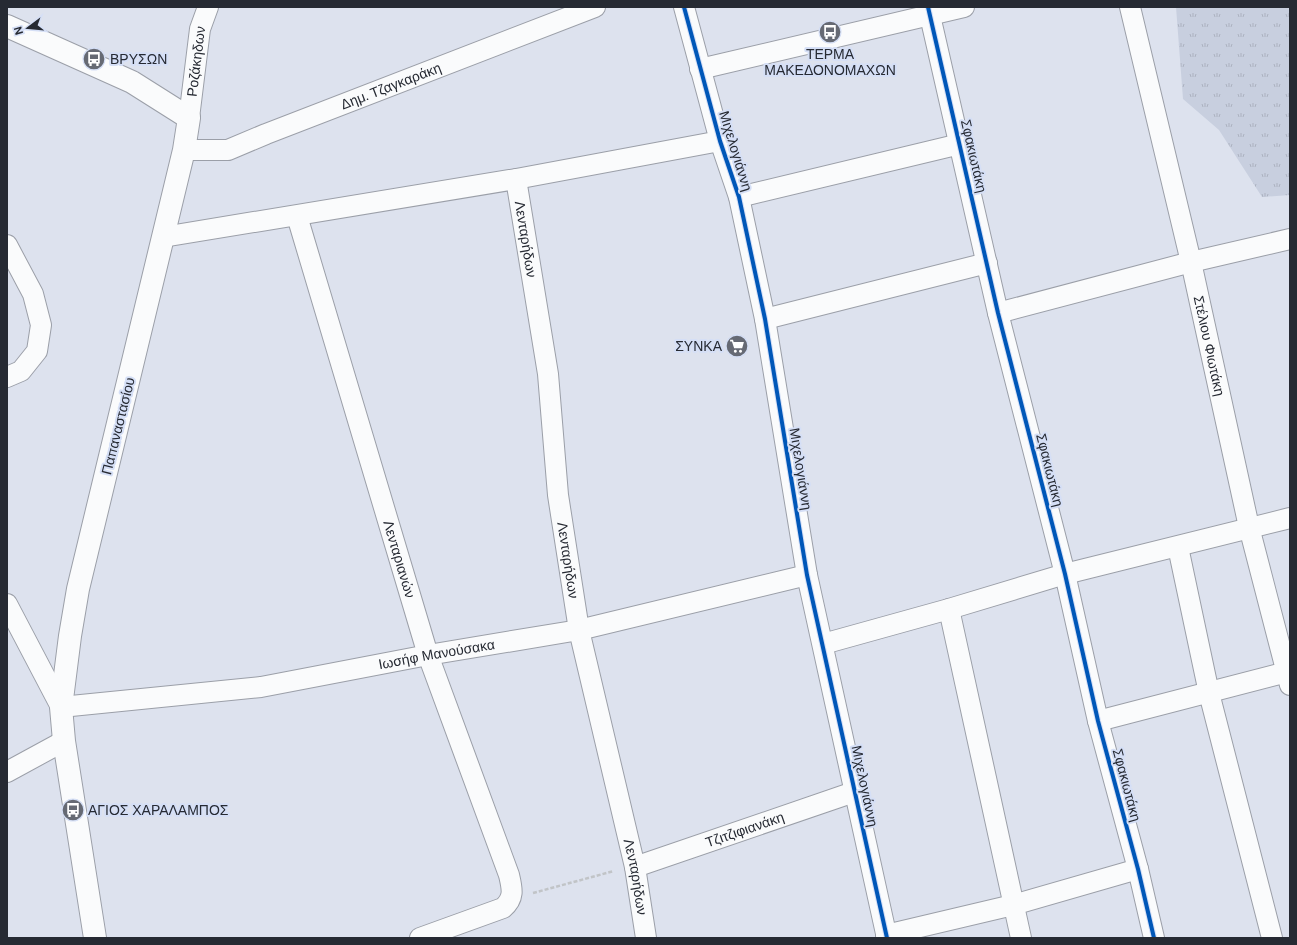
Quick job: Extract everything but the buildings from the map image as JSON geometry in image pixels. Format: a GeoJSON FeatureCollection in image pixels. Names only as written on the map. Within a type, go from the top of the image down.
{"type":"FeatureCollection","features":[{"type":"Feature","properties":{"kind":"street","name":"Ροζάκηδων"},"geometry":{"type":"LineString","coordinates":[[189,118],[200,29],[208,7]]}},
{"type":"Feature","properties":{"kind":"street","name":"Δημ. Τζαγκαράκη"},"geometry":{"type":"LineString","coordinates":[[184,150],[228,150],[595,7]]}},
{"type":"Feature","properties":{"kind":"street","name":"Μιχελογιάννη"},"geometry":{"type":"LineString","coordinates":[[684,7],[720,141],[739,197],[765,319],[807,575],[886,936]]}},
{"type":"Feature","properties":{"kind":"street"},"geometry":{"type":"LineString","coordinates":[[700,70],[929,11],[964,7]]}},
{"type":"Feature","properties":{"kind":"street","name":"Στέλιου Φιωτάκη"},"geometry":{"type":"LineString","coordinates":[[1130,7],[1191,262],[1249,527],[1288,678]]}},
{"type":"Feature","properties":{"kind":"street","name":"Σφακιωτάκη"},"geometry":{"type":"LineString","coordinates":[[929,11],[998,313],[1065,574],[1098,721],[1138,869],[1154,938]]}},
{"type":"Feature","properties":{"kind":"street"},"geometry":{"type":"LineString","coordinates":[[7,26],[132,82],[189,118]]}},
{"type":"Feature","properties":{"kind":"street","name":"Παπαναστασίου"},"geometry":{"type":"LineString","coordinates":[[95,938],[64,741],[61,707],[70,636],[78,589],[184,150],[189,118]]}},
{"type":"Feature","properties":{"kind":"street"},"geometry":{"type":"LineString","coordinates":[[163,238],[516,179],[720,141]]}},
{"type":"Feature","properties":{"kind":"street"},"geometry":{"type":"LineString","coordinates":[[739,197],[960,144]]}},
{"type":"Feature","properties":{"kind":"street","name":"Λενταρήδων"},"geometry":{"type":"LineString","coordinates":[[516,179],[548,374],[558,495],[579,630],[635,867],[646,938]]}},
{"type":"Feature","properties":{"kind":"street","name":"Λενταριανών"},"geometry":{"type":"LineString","coordinates":[[297,216],[428,655],[509,875],[512,889],[511,898]]}},
{"type":"Feature","properties":{"kind":"street"},"geometry":{"type":"LineString","coordinates":[[998,313],[1191,262],[1290,238]]}},
{"type":"Feature","properties":{"kind":"street"},"geometry":{"type":"LineString","coordinates":[[7,245],[33,294],[41,325],[37,351],[21,372],[7,377]]}},
{"type":"Feature","properties":{"kind":"street"},"geometry":{"type":"LineString","coordinates":[[765,319],[987,263]]}},
{"type":"Feature","properties":{"kind":"street"},"geometry":{"type":"LineString","coordinates":[[823,644],[949,609],[1065,574],[1290,518]]}},
{"type":"Feature","properties":{"kind":"street"},"geometry":{"type":"LineString","coordinates":[[1178,546],[1209,693],[1272,938]]}},
{"type":"Feature","properties":{"kind":"street","name":"Ιωσήφ Μανούσακα"},"geometry":{"type":"LineString","coordinates":[[61,707],[261,687],[428,655],[579,630],[807,575]]}},
{"type":"Feature","properties":{"kind":"street"},"geometry":{"type":"LineString","coordinates":[[7,604],[61,707]]}},
{"type":"Feature","properties":{"kind":"street"},"geometry":{"type":"LineString","coordinates":[[949,609],[1021,938]]}},
{"type":"Feature","properties":{"kind":"street"},"geometry":{"type":"LineString","coordinates":[[1098,721],[1209,693],[1288,678]]}},
{"type":"Feature","properties":{"kind":"street"},"geometry":{"type":"LineString","coordinates":[[7,772],[64,741]]}},
{"type":"Feature","properties":{"kind":"street","name":"Τζιτζιφιανάκη"},"geometry":{"type":"LineString","coordinates":[[635,867],[854,792]]}},
{"type":"Feature","properties":{"kind":"street"},"geometry":{"type":"LineString","coordinates":[[886,936],[1013,905],[1138,869]]}},
{"type":"Feature","properties":{"kind":"street"},"geometry":{"type":"LineString","coordinates":[[420,938],[504,908],[511,898]]}},
{"type":"Feature","properties":{"kind":"path"},"geometry":{"type":"LineString","coordinates":[[511,898],[538,893],[606,872],[635,867]]}},
{"type":"Feature","properties":{"kind":"green space"},"geometry":{"type":"Polygon","coordinates":[[[1176,7],[1290,7],[1290,195],[1262,197],[1219,130],[1183,99],[1176,7]]]}},
{"type":"Feature","properties":{"kind":"cycle path"},"geometry":{"type":"LineString","coordinates":[[684,7],[720,141],[739,197],[765,319],[807,575],[887,938]]}},
{"type":"Feature","properties":{"kind":"cycle path"},"geometry":{"type":"LineString","coordinates":[[928,7],[998,313],[1065,574],[1098,721],[1138,869],[1154,938]]}},
{"type":"Feature","properties":{"kind":"place","name":"ΤΕΡΜΑ ΜΑΚΕΔΟΝΟΜΑΧΩΝ"},"geometry":{"type":"Point","coordinates":[830,32]}},
{"type":"Feature","properties":{"kind":"place","name":"ΒΡΥΣΩΝ"},"geometry":{"type":"Point","coordinates":[94,59]}},
{"type":"Feature","properties":{"kind":"place","name":"ΣΥΝΚΑ"},"geometry":{"type":"Point","coordinates":[737,346]}},
{"type":"Feature","properties":{"kind":"place","name":"ΑΓΙΟΣ ΧΑΡΑΛΑΜΠΟΣ"},"geometry":{"type":"Point","coordinates":[73,810]}}]}
